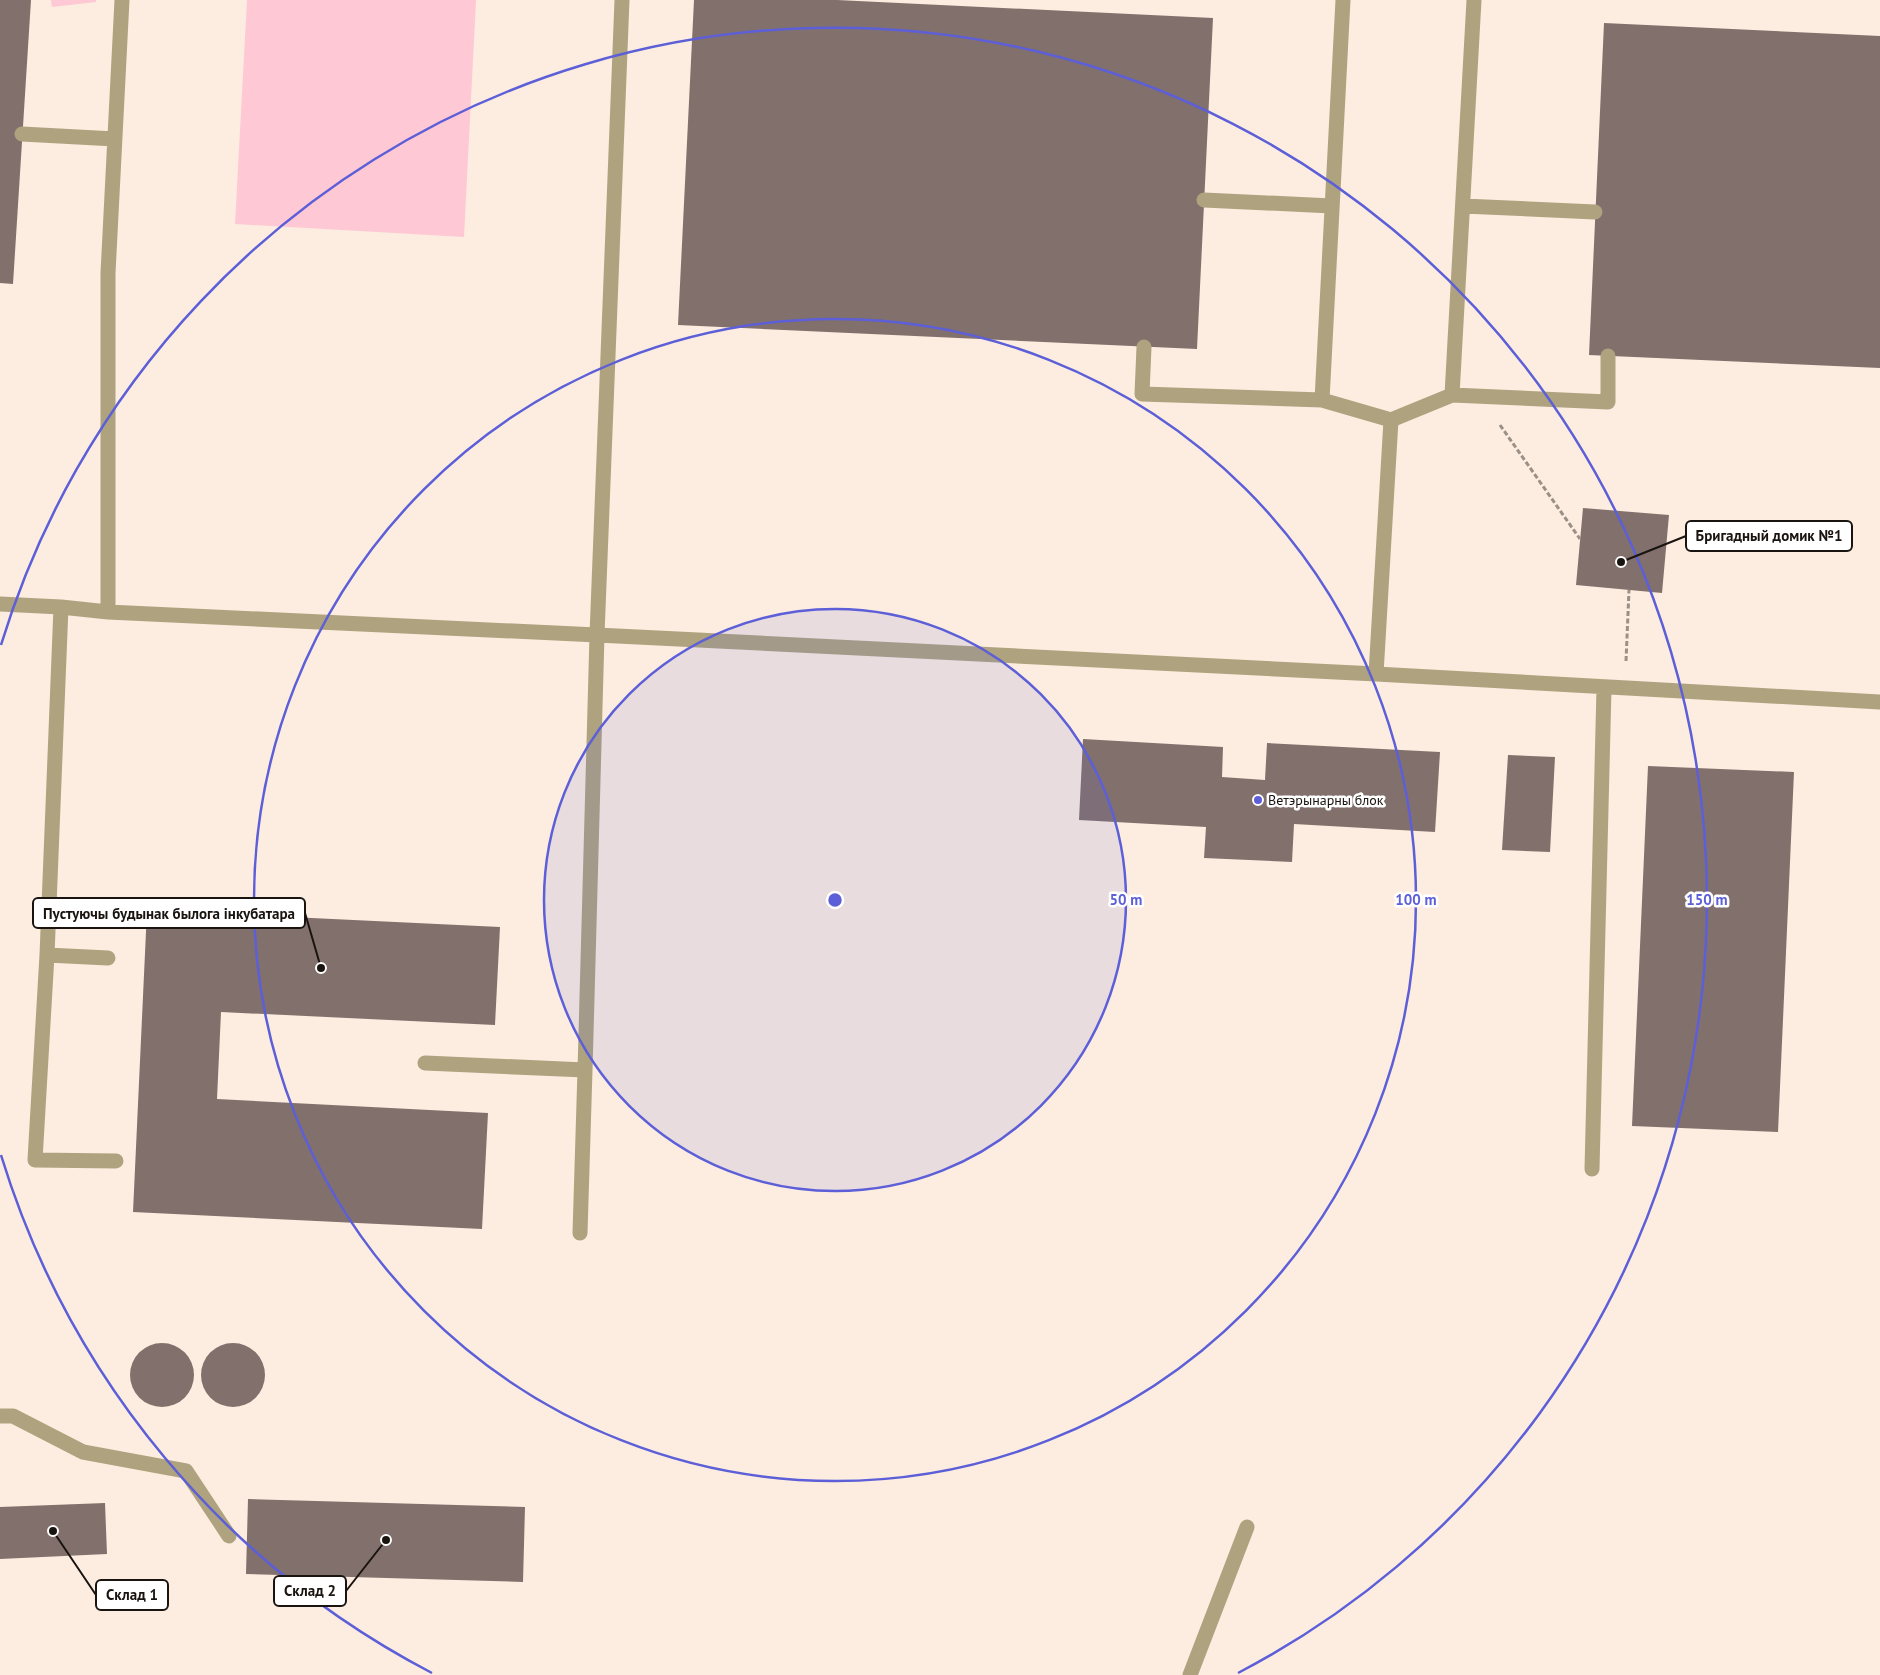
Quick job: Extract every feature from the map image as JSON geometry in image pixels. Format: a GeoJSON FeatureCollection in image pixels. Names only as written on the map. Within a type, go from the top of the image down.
{"type":"FeatureCollection","features":[{"type":"Feature","properties":{"kind":"lane"},"geometry":{"type":"LineString","coordinates":[[108,612],[108,273],[122,0]]}},
{"type":"Feature","properties":{"kind":"lane"},"geometry":{"type":"LineString","coordinates":[[580,1233],[597,635],[622,0]]}},
{"type":"Feature","properties":{"kind":"lane"},"geometry":{"type":"LineString","coordinates":[[1322,400],[1342,0]]}},
{"type":"Feature","properties":{"kind":"lane"},"geometry":{"type":"LineString","coordinates":[[1452,395],[1474,0]]}},
{"type":"Feature","properties":{"kind":"lane"},"geometry":{"type":"LineString","coordinates":[[22,134],[115,139]]}},
{"type":"Feature","properties":{"kind":"lane"},"geometry":{"type":"LineString","coordinates":[[1204,200],[1332,206]]}},
{"type":"Feature","properties":{"kind":"lane"},"geometry":{"type":"LineString","coordinates":[[1463,206],[1595,212]]}},
{"type":"Feature","properties":{"kind":"lane"},"geometry":{"type":"LineString","coordinates":[[1144,347],[1142,394],[1322,400],[1391,420],[1452,395],[1608,402],[1608,356]]}},
{"type":"Feature","properties":{"kind":"lane"},"geometry":{"type":"LineString","coordinates":[[1376,674],[1391,420]]}},
{"type":"Feature","properties":{"kind":"lane"},"geometry":{"type":"LineString","coordinates":[[0,604],[61,607],[108,612],[1376,674],[1880,702]]}},
{"type":"Feature","properties":{"kind":"lane"},"geometry":{"type":"LineString","coordinates":[[61,607],[47,955],[35,1160],[116,1161]]}},
{"type":"Feature","properties":{"kind":"lane"},"geometry":{"type":"LineString","coordinates":[[1592,1169],[1604,688]]}},
{"type":"Feature","properties":{"kind":"lane"},"geometry":{"type":"LineString","coordinates":[[47,955],[108,958]]}},
{"type":"Feature","properties":{"kind":"lane"},"geometry":{"type":"LineString","coordinates":[[424,1063],[585,1070]]}},
{"type":"Feature","properties":{"kind":"lane"},"geometry":{"type":"LineString","coordinates":[[0,1416],[13,1416],[83,1452],[186,1471],[229,1536]]}},
{"type":"Feature","properties":{"kind":"lane"},"geometry":{"type":"LineString","coordinates":[[1190,1675],[1247,1527]]}},
{"type":"Feature","properties":{"kind":"path"},"geometry":{"type":"LineString","coordinates":[[1480,396],[1580,539]]}},
{"type":"Feature","properties":{"kind":"path"},"geometry":{"type":"LineString","coordinates":[[1625,689],[1629,590]]}},
{"type":"Feature","properties":{"kind":"shaded area"},"geometry":{"type":"Polygon","coordinates":[[[51,0],[96,0],[96,2],[52,7],[51,0]]]}},
{"type":"Feature","properties":{"kind":"shaded area"},"geometry":{"type":"Polygon","coordinates":[[[247,0],[476,0],[464,237],[235,224],[247,0]]]}},
{"type":"Feature","properties":{"kind":"building"},"geometry":{"type":"Polygon","coordinates":[[[0,0],[31,0],[13,284],[0,283],[0,0]]]}},
{"type":"Feature","properties":{"kind":"building"},"geometry":{"type":"Polygon","coordinates":[[[694,0],[837,0],[1213,18],[1197,349],[678,325],[694,0]]]}},
{"type":"Feature","properties":{"kind":"building"},"geometry":{"type":"Polygon","coordinates":[[[1604,23],[1880,36],[1880,368],[1589,355],[1604,23]]]}},
{"type":"Feature","properties":{"kind":"building"},"geometry":{"type":"Polygon","coordinates":[[[1583,508],[1669,515],[1662,593],[1576,585],[1583,508]]]}},
{"type":"Feature","properties":{"kind":"building","name":"Ветэрынарны блок"},"geometry":{"type":"Polygon","coordinates":[[[1083,739],[1223,747],[1222,777],[1265,780],[1267,743],[1440,752],[1435,832],[1294,824],[1292,862],[1204,858],[1206,827],[1079,820],[1083,739]]]}},
{"type":"Feature","properties":{"kind":"building"},"geometry":{"type":"Polygon","coordinates":[[[1508,755],[1555,757],[1550,852],[1502,850],[1508,755]]]}},
{"type":"Feature","properties":{"kind":"building"},"geometry":{"type":"Polygon","coordinates":[[[1648,766],[1794,772],[1778,1132],[1632,1126],[1648,766]]]}},
{"type":"Feature","properties":{"kind":"building"},"geometry":{"type":"Polygon","coordinates":[[[147,910],[500,927],[495,1025],[221,1012],[217,1099],[488,1113],[482,1229],[133,1212],[147,910]]]}},
{"type":"Feature","properties":{"kind":"building"},"geometry":{"type":"Polygon","coordinates":[[[162,1343],[174,1345],[185,1352],[192,1363],[194,1375],[192,1387],[185,1398],[174,1405],[162,1407],[150,1405],[139,1398],[132,1387],[130,1375],[132,1363],[139,1352],[150,1345],[162,1343]]]}},
{"type":"Feature","properties":{"kind":"building"},"geometry":{"type":"Polygon","coordinates":[[[233,1343],[245,1345],[256,1352],[263,1363],[265,1375],[263,1387],[256,1398],[245,1405],[233,1407],[221,1405],[210,1398],[203,1387],[201,1375],[203,1363],[210,1352],[221,1345],[233,1343]]]}},
{"type":"Feature","properties":{"kind":"building"},"geometry":{"type":"Polygon","coordinates":[[[248,1499],[525,1507],[523,1582],[246,1574],[248,1499]]]}},
{"type":"Feature","properties":{"kind":"building"},"geometry":{"type":"Polygon","coordinates":[[[105,1503],[107,1554],[0,1559],[0,1507],[105,1503]]]}},
{"type":"Feature","properties":{"kind":"place","name":"Бригадный домик №1"},"geometry":{"type":"Point","coordinates":[1621,562]}},
{"type":"Feature","properties":{"kind":"place","name":"Ветэрынарны блок"},"geometry":{"type":"Point","coordinates":[1258,800]}},
{"type":"Feature","properties":{"kind":"place","name":"Пустуючы будынак былога інкубатара"},"geometry":{"type":"Point","coordinates":[321,968]}},
{"type":"Feature","properties":{"kind":"place","name":"Склад 1"},"geometry":{"type":"Point","coordinates":[53,1531]}},
{"type":"Feature","properties":{"kind":"place","name":"Склад 2"},"geometry":{"type":"Point","coordinates":[386,1540]}}]}
